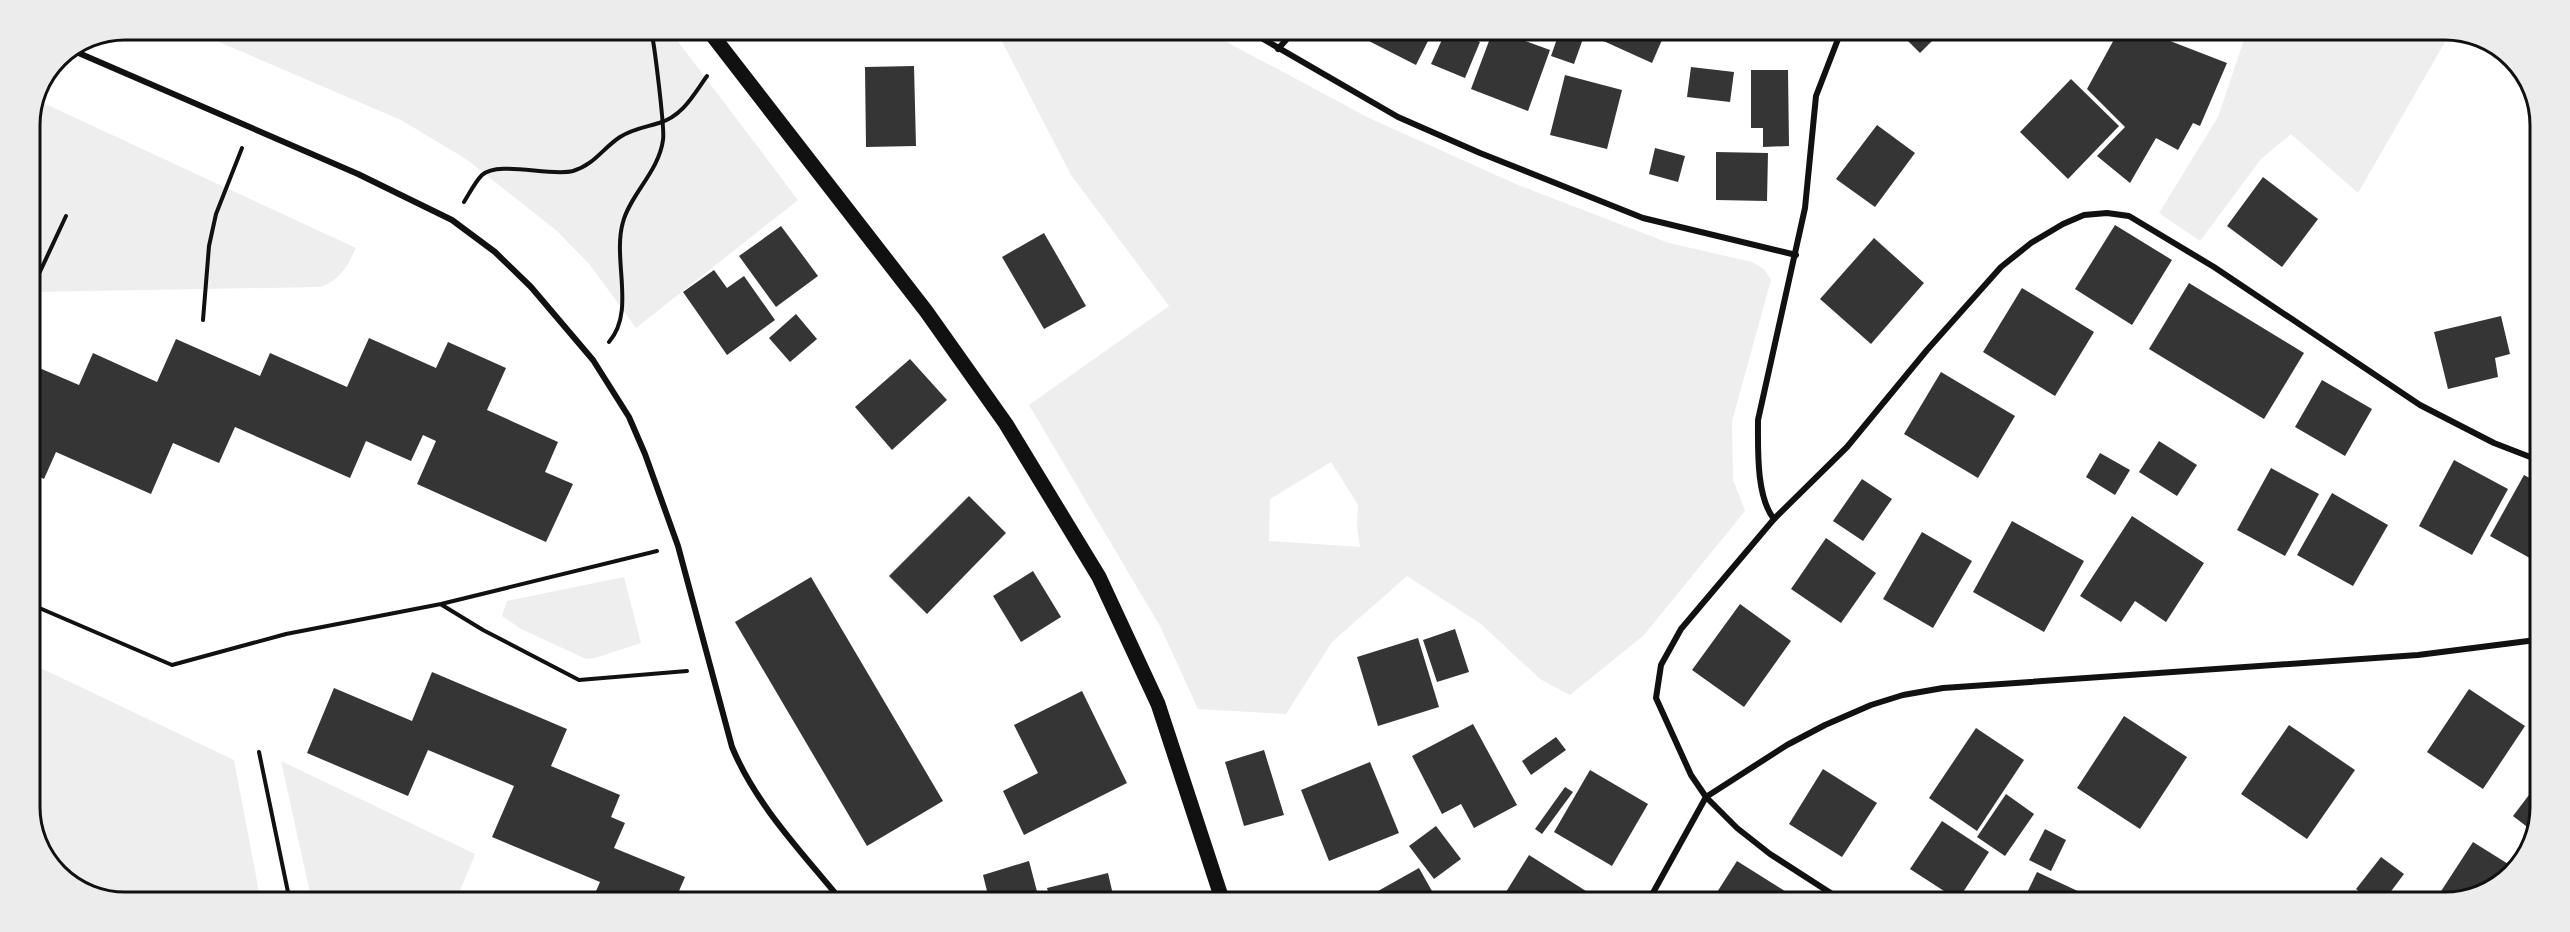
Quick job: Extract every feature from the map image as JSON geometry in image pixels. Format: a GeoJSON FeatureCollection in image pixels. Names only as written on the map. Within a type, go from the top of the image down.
{"type":"FeatureCollection","features":[{"type":"Feature","properties":{"kind":"main road"},"geometry":{"type":"LineString","coordinates":[[717,41],[927,311],[1006,424],[1094,568],[1158,704],[1220,892]]}},
{"type":"Feature","properties":{"kind":"street"},"geometry":{"type":"LineString","coordinates":[[1265,41],[1398,117],[1600,202],[1652,221],[1797,255]]}},
{"type":"Feature","properties":{"kind":"street"},"geometry":{"type":"LineString","coordinates":[[1278,49],[1285,41]]}},
{"type":"Feature","properties":{"kind":"street"},"geometry":{"type":"LineString","coordinates":[[1774,519],[1769,512],[1762,488],[1758,451],[1758,420],[1806,208],[1816,96],[1837,41]]}},
{"type":"Feature","properties":{"kind":"street"},"geometry":{"type":"LineString","coordinates":[[80,54],[358,174],[452,220],[495,252],[531,287],[593,360],[629,417],[678,546],[732,747],[743,774],[761,802],[834,892]]}},
{"type":"Feature","properties":{"kind":"street"},"geometry":{"type":"LineString","coordinates":[[1829,892],[1770,854],[1737,828],[1706,797],[1691,775],[1662,715],[1656,698],[1658,675],[1664,657],[1681,629],[1774,519],[1846,447],[1927,350],[2001,267],[2031,243],[2062,224],[2084,215],[2107,213],[2129,216],[2173,241],[2420,405],[2494,443],[2529,457]]}},
{"type":"Feature","properties":{"kind":"street"},"geometry":{"type":"LineString","coordinates":[[1653,892],[1706,797],[1787,745],[1871,705],[1903,695],[1955,687],[2418,655],[2530,641]]}},
{"type":"Feature","properties":{"kind":"path"},"geometry":{"type":"LineString","coordinates":[[593,360],[615,335],[624,297],[619,250],[623,221],[654,166],[664,140],[652,41]]}},
{"type":"Feature","properties":{"kind":"path"},"geometry":{"type":"LineString","coordinates":[[452,220],[483,174],[495,170],[563,173],[574,171],[593,162],[610,144],[625,133],[662,123],[687,106],[711,71]]}},
{"type":"Feature","properties":{"kind":"path"},"geometry":{"type":"LineString","coordinates":[[203,320],[209,246],[216,214],[250,128]]}},
{"type":"Feature","properties":{"kind":"path"},"geometry":{"type":"LineString","coordinates":[[41,269],[66,216]]}},
{"type":"Feature","properties":{"kind":"path"},"geometry":{"type":"LineString","coordinates":[[41,609],[172,665],[286,634],[441,604],[678,546]]}},
{"type":"Feature","properties":{"kind":"path"},"geometry":{"type":"LineString","coordinates":[[441,604],[483,630],[579,680],[712,669]]}},
{"type":"Feature","properties":{"kind":"path"},"geometry":{"type":"LineString","coordinates":[[259,752],[288,892]]}},
{"type":"Feature","properties":{"kind":"shaded area"},"geometry":{"type":"Polygon","coordinates":[[[217,41],[678,41],[798,200],[636,328],[590,265],[557,231],[466,159],[401,120],[217,41]]]}},
{"type":"Feature","properties":{"kind":"shaded area"},"geometry":{"type":"Polygon","coordinates":[[[1002,41],[1225,41],[1369,118],[1518,185],[1669,243],[1752,262],[1764,269],[1771,280],[1732,421],[1733,480],[1745,511],[1644,635],[1570,695],[1540,679],[1481,624],[1407,576],[1332,642],[1286,714],[1198,709],[1160,626],[1029,405],[1169,306],[1071,175],[1002,41]],[[1331,462],[1270,499],[1269,541],[1360,547],[1357,526],[1358,505],[1331,462]]]}},
{"type":"Feature","properties":{"kind":"shaded area"},"geometry":{"type":"Polygon","coordinates":[[[2244,41],[2445,41],[2358,193],[2291,134],[2261,159],[2200,241],[2159,213],[2218,117],[2244,41]]]}},
{"type":"Feature","properties":{"kind":"shaded area"},"geometry":{"type":"Polygon","coordinates":[[[44,103],[356,248],[342,272],[333,281],[320,287],[41,292],[41,126],[44,103]]]}},
{"type":"Feature","properties":{"kind":"shaded area"},"geometry":{"type":"Polygon","coordinates":[[[624,577],[641,643],[595,658],[586,659],[521,629],[502,616],[507,601],[624,577]]]}},
{"type":"Feature","properties":{"kind":"shaded area"},"geometry":{"type":"Polygon","coordinates":[[[41,668],[234,760],[259,892],[126,892],[98,887],[83,880],[65,867],[58,858],[47,839],[42,823],[41,668]]]}},
{"type":"Feature","properties":{"kind":"shaded area"},"geometry":{"type":"Polygon","coordinates":[[[281,761],[475,854],[459,892],[310,892],[281,761]]]}},
{"type":"Feature","properties":{"kind":"building"},"geometry":{"type":"Polygon","coordinates":[[[1369,41],[1428,41],[1416,65],[1369,41]]]}},
{"type":"Feature","properties":{"kind":"building"},"geometry":{"type":"Polygon","coordinates":[[[1441,41],[1480,42],[1465,78],[1431,64],[1441,41]]]}},
{"type":"Feature","properties":{"kind":"building"},"geometry":{"type":"Polygon","coordinates":[[[1489,41],[1526,41],[1550,50],[1528,111],[1471,89],[1489,41]]]}},
{"type":"Feature","properties":{"kind":"building"},"geometry":{"type":"Polygon","coordinates":[[[1556,41],[1582,41],[1574,64],[1551,56],[1556,41]]]}},
{"type":"Feature","properties":{"kind":"building"},"geometry":{"type":"Polygon","coordinates":[[[1603,41],[1662,41],[1652,63],[1603,41]]]}},
{"type":"Feature","properties":{"kind":"building"},"geometry":{"type":"Polygon","coordinates":[[[1908,41],[1932,41],[1920,53],[1908,41]]]}},
{"type":"Feature","properties":{"kind":"building"},"geometry":{"type":"Polygon","coordinates":[[[2113,41],[2170,41],[2227,63],[2200,126],[2193,123],[2178,150],[2156,138],[2130,183],[2097,156],[2125,127],[2087,89],[2113,41]]]}},
{"type":"Feature","properties":{"kind":"building"},"geometry":{"type":"Polygon","coordinates":[[[914,66],[916,146],[866,147],[865,67],[914,66]]]}},
{"type":"Feature","properties":{"kind":"building"},"geometry":{"type":"Polygon","coordinates":[[[1691,67],[1734,72],[1730,102],[1687,97],[1691,67]]]}},
{"type":"Feature","properties":{"kind":"building"},"geometry":{"type":"Polygon","coordinates":[[[1751,70],[1788,70],[1789,146],[1763,147],[1763,128],[1751,128],[1751,70]]]}},
{"type":"Feature","properties":{"kind":"building"},"geometry":{"type":"Polygon","coordinates":[[[1565,75],[1622,90],[1607,149],[1550,135],[1565,75]]]}},
{"type":"Feature","properties":{"kind":"building"},"geometry":{"type":"Polygon","coordinates":[[[2071,79],[2119,126],[2068,179],[2020,132],[2071,79]]]}},
{"type":"Feature","properties":{"kind":"building"},"geometry":{"type":"Polygon","coordinates":[[[1877,125],[1915,153],[1875,207],[1836,179],[1877,125]]]}},
{"type":"Feature","properties":{"kind":"building"},"geometry":{"type":"Polygon","coordinates":[[[1655,148],[1685,156],[1678,182],[1649,174],[1655,148]]]}},
{"type":"Feature","properties":{"kind":"building"},"geometry":{"type":"Polygon","coordinates":[[[1716,152],[1768,153],[1767,201],[1716,200],[1716,152]]]}},
{"type":"Feature","properties":{"kind":"building"},"geometry":{"type":"Polygon","coordinates":[[[2263,177],[2318,219],[2282,267],[2227,226],[2263,177]]]}},
{"type":"Feature","properties":{"kind":"building"},"geometry":{"type":"Polygon","coordinates":[[[2115,225],[2172,260],[2132,325],[2075,289],[2115,225]]]}},
{"type":"Feature","properties":{"kind":"building"},"geometry":{"type":"Polygon","coordinates":[[[781,226],[818,276],[776,307],[739,256],[781,226]]]}},
{"type":"Feature","properties":{"kind":"building"},"geometry":{"type":"Polygon","coordinates":[[[1044,233],[1086,306],[1044,329],[1002,257],[1044,233]]]}},
{"type":"Feature","properties":{"kind":"building"},"geometry":{"type":"Polygon","coordinates":[[[1874,238],[1924,283],[1871,344],[1820,299],[1874,238]]]}},
{"type":"Feature","properties":{"kind":"building"},"geometry":{"type":"Polygon","coordinates":[[[714,270],[727,288],[744,276],[775,320],[727,355],[683,292],[714,270]]]}},
{"type":"Feature","properties":{"kind":"building"},"geometry":{"type":"Polygon","coordinates":[[[2189,283],[2304,353],[2264,419],[2149,349],[2189,283]]]}},
{"type":"Feature","properties":{"kind":"building"},"geometry":{"type":"Polygon","coordinates":[[[2022,288],[2094,332],[2055,396],[1983,352],[2022,288]]]}},
{"type":"Feature","properties":{"kind":"building"},"geometry":{"type":"Polygon","coordinates":[[[796,314],[817,339],[790,362],[769,338],[796,314]]]}},
{"type":"Feature","properties":{"kind":"building"},"geometry":{"type":"Polygon","coordinates":[[[2501,316],[2510,354],[2495,358],[2498,377],[2448,389],[2434,332],[2501,316]]]}},
{"type":"Feature","properties":{"kind":"building"},"geometry":{"type":"Polygon","coordinates":[[[369,338],[436,368],[448,342],[506,368],[487,410],[558,442],[545,472],[573,484],[546,542],[417,484],[436,441],[423,435],[411,461],[366,441],[350,478],[235,427],[219,463],[173,443],[151,494],[56,452],[44,479],[41,478],[41,369],[79,385],[93,353],[157,382],[176,339],[260,376],[270,353],[347,387],[369,338]]]}},
{"type":"Feature","properties":{"kind":"building"},"geometry":{"type":"Polygon","coordinates":[[[910,359],[947,400],[892,450],[855,407],[910,359]]]}},
{"type":"Feature","properties":{"kind":"building"},"geometry":{"type":"Polygon","coordinates":[[[1941,372],[2015,416],[1978,478],[1904,434],[1941,372]]]}},
{"type":"Feature","properties":{"kind":"building"},"geometry":{"type":"Polygon","coordinates":[[[2322,380],[2372,409],[2345,456],[2295,427],[2322,380]]]}},
{"type":"Feature","properties":{"kind":"building"},"geometry":{"type":"Polygon","coordinates":[[[2159,441],[2197,465],[2177,496],[2139,472],[2159,441]]]}},
{"type":"Feature","properties":{"kind":"building"},"geometry":{"type":"Polygon","coordinates":[[[2100,453],[2130,470],[2115,495],[2086,477],[2100,453]]]}},
{"type":"Feature","properties":{"kind":"building"},"geometry":{"type":"Polygon","coordinates":[[[2454,460],[2508,489],[2472,555],[2419,526],[2454,460]]]}},
{"type":"Feature","properties":{"kind":"building"},"geometry":{"type":"Polygon","coordinates":[[[2271,468],[2319,494],[2285,556],[2237,530],[2271,468]]]}},
{"type":"Feature","properties":{"kind":"building"},"geometry":{"type":"Polygon","coordinates":[[[2524,475],[2530,478],[2530,558],[2490,536],[2524,475]]]}},
{"type":"Feature","properties":{"kind":"building"},"geometry":{"type":"Polygon","coordinates":[[[1862,479],[1892,499],[1863,541],[1833,521],[1862,479]]]}},
{"type":"Feature","properties":{"kind":"building"},"geometry":{"type":"Polygon","coordinates":[[[2332,493],[2388,525],[2353,586],[2297,555],[2332,493]]]}},
{"type":"Feature","properties":{"kind":"building"},"geometry":{"type":"Polygon","coordinates":[[[969,496],[1006,533],[927,614],[889,576],[969,496]]]}},
{"type":"Feature","properties":{"kind":"building"},"geometry":{"type":"Polygon","coordinates":[[[2132,516],[2204,563],[2166,622],[2135,601],[2121,622],[2080,596],[2132,516]]]}},
{"type":"Feature","properties":{"kind":"building"},"geometry":{"type":"Polygon","coordinates":[[[2012,521],[2084,561],[2044,632],[1973,592],[2012,521]]]}},
{"type":"Feature","properties":{"kind":"building"},"geometry":{"type":"Polygon","coordinates":[[[1922,532],[1972,561],[1933,628],[1883,599],[1922,532]]]}},
{"type":"Feature","properties":{"kind":"building"},"geometry":{"type":"Polygon","coordinates":[[[1826,538],[1876,573],[1841,623],[1791,589],[1826,538]]]}},
{"type":"Feature","properties":{"kind":"building"},"geometry":{"type":"Polygon","coordinates":[[[1033,571],[1061,617],[1021,642],[993,596],[1033,571]]]}},
{"type":"Feature","properties":{"kind":"building"},"geometry":{"type":"Polygon","coordinates":[[[811,577],[943,801],[867,846],[735,622],[811,577]]]}},
{"type":"Feature","properties":{"kind":"building"},"geometry":{"type":"Polygon","coordinates":[[[1740,604],[1791,641],[1744,707],[1692,670],[1740,604]]]}},
{"type":"Feature","properties":{"kind":"building"},"geometry":{"type":"Polygon","coordinates":[[[1455,629],[1469,672],[1437,682],[1423,640],[1455,629]]]}},
{"type":"Feature","properties":{"kind":"building"},"geometry":{"type":"Polygon","coordinates":[[[1418,638],[1439,707],[1378,726],[1357,657],[1418,638]]]}},
{"type":"Feature","properties":{"kind":"building"},"geometry":{"type":"Polygon","coordinates":[[[432,672],[567,729],[551,766],[620,795],[611,817],[625,823],[614,848],[685,877],[679,892],[596,892],[600,882],[492,837],[514,786],[428,750],[408,796],[307,753],[334,688],[412,721],[432,672]]]}},
{"type":"Feature","properties":{"kind":"building"},"geometry":{"type":"Polygon","coordinates":[[[2469,689],[2525,726],[2483,789],[2427,752],[2469,689]]]}},
{"type":"Feature","properties":{"kind":"building"},"geometry":{"type":"Polygon","coordinates":[[[1082,691],[1127,783],[1024,835],[1003,791],[1038,773],[1014,725],[1082,691]]]}},
{"type":"Feature","properties":{"kind":"building"},"geometry":{"type":"Polygon","coordinates":[[[2124,716],[2187,757],[2140,829],[2077,788],[2124,716]]]}},
{"type":"Feature","properties":{"kind":"building"},"geometry":{"type":"Polygon","coordinates":[[[1473,724],[1517,805],[1474,828],[1461,804],[1442,814],[1412,756],[1473,724]]]}},
{"type":"Feature","properties":{"kind":"building"},"geometry":{"type":"Polygon","coordinates":[[[2289,725],[2355,770],[2307,839],[2241,794],[2289,725]]]}},
{"type":"Feature","properties":{"kind":"building"},"geometry":{"type":"Polygon","coordinates":[[[1976,728],[2024,760],[1977,831],[1929,798],[1976,728]]]}},
{"type":"Feature","properties":{"kind":"building"},"geometry":{"type":"Polygon","coordinates":[[[1556,737],[1566,750],[1531,775],[1522,761],[1556,737]]]}},
{"type":"Feature","properties":{"kind":"building"},"geometry":{"type":"Polygon","coordinates":[[[1264,750],[1284,815],[1244,826],[1225,762],[1264,750]]]}},
{"type":"Feature","properties":{"kind":"building"},"geometry":{"type":"Polygon","coordinates":[[[1370,762],[1399,833],[1329,861],[1301,790],[1370,762]]]}},
{"type":"Feature","properties":{"kind":"building"},"geometry":{"type":"Polygon","coordinates":[[[1823,769],[1877,803],[1842,857],[1789,824],[1823,769]]]}},
{"type":"Feature","properties":{"kind":"building"},"geometry":{"type":"Polygon","coordinates":[[[1590,770],[1648,804],[1612,866],[1554,832],[1590,770]]]}},
{"type":"Feature","properties":{"kind":"building"},"geometry":{"type":"Polygon","coordinates":[[[1565,787],[1573,792],[1542,834],[1535,829],[1565,787]]]}},
{"type":"Feature","properties":{"kind":"building"},"geometry":{"type":"Polygon","coordinates":[[[2006,794],[2034,814],[2005,856],[1977,837],[2006,794]]]}},
{"type":"Feature","properties":{"kind":"building"},"geometry":{"type":"Polygon","coordinates":[[[2530,794],[2527,827],[2513,816],[2530,794]]]}},
{"type":"Feature","properties":{"kind":"building"},"geometry":{"type":"Polygon","coordinates":[[[1942,821],[1989,852],[1963,892],[1946,892],[1910,869],[1942,821]]]}},
{"type":"Feature","properties":{"kind":"building"},"geometry":{"type":"Polygon","coordinates":[[[1436,826],[1461,859],[1434,879],[1409,846],[1436,826]]]}},
{"type":"Feature","properties":{"kind":"building"},"geometry":{"type":"Polygon","coordinates":[[[2045,829],[2066,840],[2051,871],[2029,860],[2045,829]]]}},
{"type":"Feature","properties":{"kind":"building"},"geometry":{"type":"Polygon","coordinates":[[[2473,842],[2508,864],[2482,883],[2461,890],[2440,892],[2473,842]]]}},
{"type":"Feature","properties":{"kind":"building"},"geometry":{"type":"Polygon","coordinates":[[[1529,855],[1588,892],[1506,892],[1529,855]]]}},
{"type":"Feature","properties":{"kind":"building"},"geometry":{"type":"Polygon","coordinates":[[[2381,857],[2404,874],[2390,892],[2360,892],[2356,889],[2381,857]]]}},
{"type":"Feature","properties":{"kind":"building"},"geometry":{"type":"Polygon","coordinates":[[[1029,861],[1037,892],[987,892],[983,875],[1029,861]]]}},
{"type":"Feature","properties":{"kind":"building"},"geometry":{"type":"Polygon","coordinates":[[[1737,861],[1787,892],[1717,892],[1737,861]]]}},
{"type":"Feature","properties":{"kind":"building"},"geometry":{"type":"Polygon","coordinates":[[[1419,868],[1432,892],[1376,892],[1419,868]]]}},
{"type":"Feature","properties":{"kind":"building"},"geometry":{"type":"Polygon","coordinates":[[[2037,872],[2080,892],[2027,892],[2037,872]]]}},
{"type":"Feature","properties":{"kind":"building"},"geometry":{"type":"Polygon","coordinates":[[[1108,873],[1112,892],[1048,892],[1047,888],[1108,873]]]}}]}
